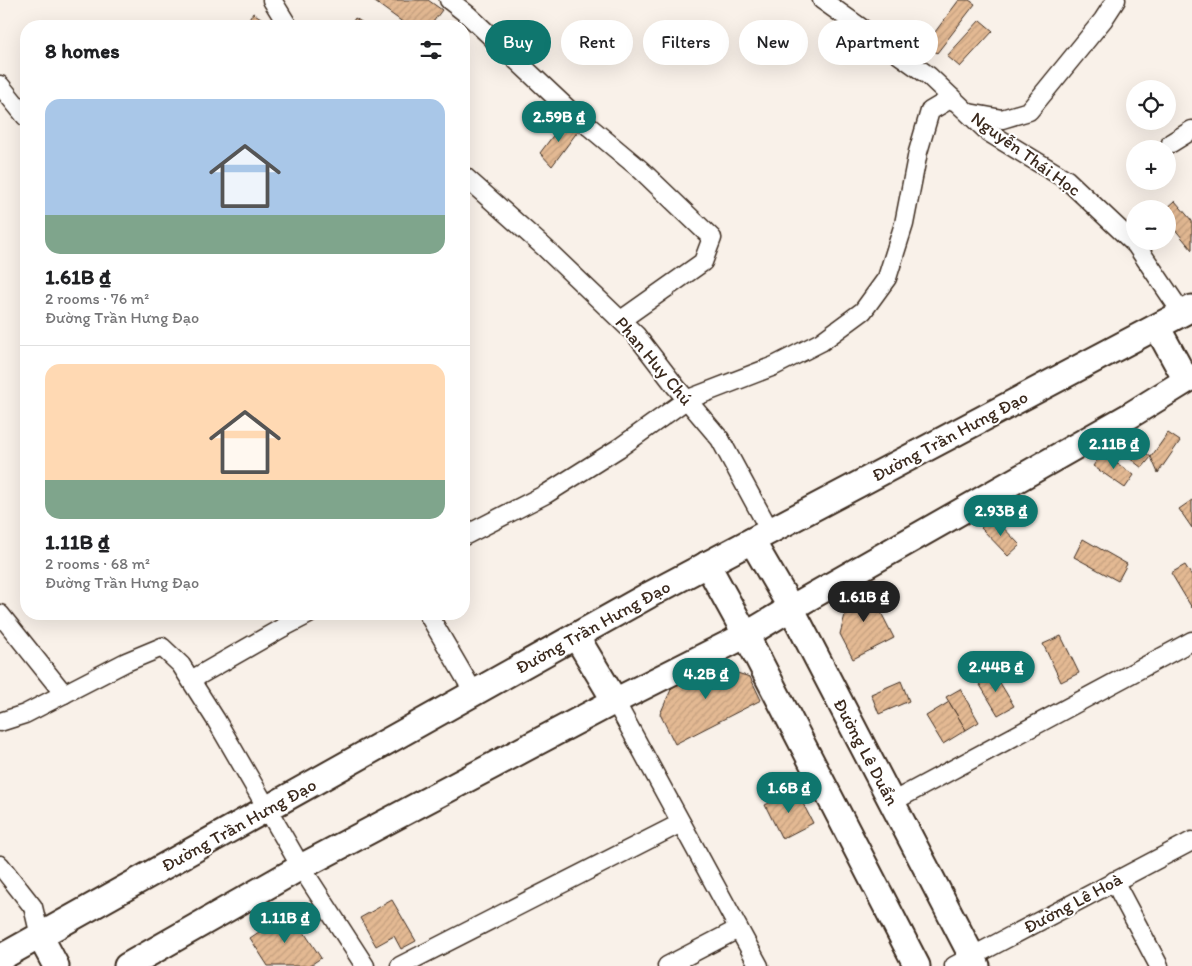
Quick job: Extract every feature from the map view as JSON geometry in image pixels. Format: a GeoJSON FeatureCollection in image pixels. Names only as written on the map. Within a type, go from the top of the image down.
{"type":"FeatureCollection","features":[{"type":"Feature","properties":{"kind":"main road","name":"Đường Trần Hưng Đạo"},"geometry":{"type":"LineString","coordinates":[[0,958],[707,564],[1187,311]]}},
{"type":"Feature","properties":{"kind":"main road"},"geometry":{"type":"LineString","coordinates":[[127,966],[301,867],[746,635],[1190,382],[1157,327]]}},
{"type":"Feature","properties":{"kind":"main road","name":"Đường Lê Duẩn"},"geometry":{"type":"LineString","coordinates":[[761,536],[791,608],[892,802],[968,963]]}},
{"type":"Feature","properties":{"kind":"main road"},"geometry":{"type":"LineString","coordinates":[[707,564],[746,635],[917,966]]}},
{"type":"Feature","properties":{"kind":"main road"},"geometry":{"type":"LineString","coordinates":[[576,636],[615,702]]}},
{"type":"Feature","properties":{"kind":"main road"},"geometry":{"type":"LineString","coordinates":[[40,936],[56,966]]}},
{"type":"Feature","properties":{"kind":"street"},"geometry":{"type":"LineString","coordinates":[[272,0],[284,20]]}},
{"type":"Feature","properties":{"kind":"street"},"geometry":{"type":"LineString","coordinates":[[449,0],[468,15],[568,109],[641,170],[712,238],[703,262],[621,320]]}},
{"type":"Feature","properties":{"kind":"street","name":"Nguyễn Thái Học"},"geometry":{"type":"LineString","coordinates":[[822,0],[928,76],[988,132],[1067,180],[1136,245],[1187,311]]}},
{"type":"Feature","properties":{"kind":"street"},"geometry":{"type":"LineString","coordinates":[[968,113],[1002,119],[1029,111],[1103,20],[1116,0]]}},
{"type":"Feature","properties":{"kind":"street"},"geometry":{"type":"LineString","coordinates":[[0,85],[20,110]]}},
{"type":"Feature","properties":{"kind":"street"},"geometry":{"type":"LineString","coordinates":[[470,533],[546,494],[619,448],[686,400],[774,366],[821,342],[863,311],[888,278],[904,224],[918,152],[930,112],[952,98]]}},
{"type":"Feature","properties":{"kind":"street"},"geometry":{"type":"LineString","coordinates":[[1176,140],[1192,130]]}},
{"type":"Feature","properties":{"kind":"street","name":"Phan Huy Chú"},"geometry":{"type":"LineString","coordinates":[[470,181],[544,247],[636,335],[686,400],[720,439],[761,536]]}},
{"type":"Feature","properties":{"kind":"street"},"geometry":{"type":"LineString","coordinates":[[0,614],[64,694]]}},
{"type":"Feature","properties":{"kind":"street"},"geometry":{"type":"LineString","coordinates":[[191,680],[297,620]]}},
{"type":"Feature","properties":{"kind":"street"},"geometry":{"type":"LineString","coordinates":[[431,620],[474,693]]}},
{"type":"Feature","properties":{"kind":"street"},"geometry":{"type":"LineString","coordinates":[[892,802],[1192,641]]}},
{"type":"Feature","properties":{"kind":"street"},"geometry":{"type":"LineString","coordinates":[[0,722],[25,714],[126,662],[162,647],[182,665],[358,963]]}},
{"type":"Feature","properties":{"kind":"street"},"geometry":{"type":"LineString","coordinates":[[615,702],[758,966]]}},
{"type":"Feature","properties":{"kind":"street"},"geometry":{"type":"LineString","coordinates":[[400,966],[681,823]]}},
{"type":"Feature","properties":{"kind":"street","name":"Đường Lê Hoà"},"geometry":{"type":"LineString","coordinates":[[968,963],[1114,881],[1192,841]]}},
{"type":"Feature","properties":{"kind":"street"},"geometry":{"type":"LineString","coordinates":[[0,865],[33,907],[40,936]]}},
{"type":"Feature","properties":{"kind":"street"},"geometry":{"type":"LineString","coordinates":[[1114,881],[1160,966]]}},
{"type":"Feature","properties":{"kind":"street"},"geometry":{"type":"LineString","coordinates":[[667,966],[738,928]]}},
{"type":"Feature","properties":{"kind":"building"},"geometry":{"type":"Polygon","coordinates":[[[376,0],[428,0],[442,10],[434,20],[400,20],[375,2],[376,0]]]}},
{"type":"Feature","properties":{"kind":"building"},"geometry":{"type":"Polygon","coordinates":[[[959,0],[969,0],[975,4],[938,52],[938,28],[959,0]]]}},
{"type":"Feature","properties":{"kind":"building"},"geometry":{"type":"Polygon","coordinates":[[[253,13],[264,20],[249,20],[253,13]]]}},
{"type":"Feature","properties":{"kind":"building"},"geometry":{"type":"Polygon","coordinates":[[[980,20],[993,31],[960,67],[947,56],[980,20]]]}},
{"type":"Feature","properties":{"kind":"building"},"geometry":{"type":"Polygon","coordinates":[[[564,121],[578,131],[552,166],[540,153],[564,121]]]}},
{"type":"Feature","properties":{"kind":"building"},"geometry":{"type":"Polygon","coordinates":[[[1176,202],[1192,221],[1192,250],[1176,231],[1176,202]]]}},
{"type":"Feature","properties":{"kind":"building"},"geometry":{"type":"Polygon","coordinates":[[[1168,433],[1180,441],[1158,473],[1151,457],[1168,433]]]}},
{"type":"Feature","properties":{"kind":"building"},"geometry":{"type":"Polygon","coordinates":[[[1123,436],[1151,457],[1142,468],[1115,447],[1123,436]]]}},
{"type":"Feature","properties":{"kind":"building"},"geometry":{"type":"Polygon","coordinates":[[[1102,453],[1134,475],[1125,488],[1093,466],[1102,453]]]}},
{"type":"Feature","properties":{"kind":"building"},"geometry":{"type":"Polygon","coordinates":[[[1192,500],[1192,528],[1179,509],[1192,500]]]}},
{"type":"Feature","properties":{"kind":"building"},"geometry":{"type":"Polygon","coordinates":[[[993,517],[1020,545],[1008,556],[981,528],[993,517]]]}},
{"type":"Feature","properties":{"kind":"building"},"geometry":{"type":"Polygon","coordinates":[[[1083,539],[1127,564],[1118,581],[1074,557],[1083,539]]]}},
{"type":"Feature","properties":{"kind":"building"},"geometry":{"type":"Polygon","coordinates":[[[1185,565],[1192,576],[1192,608],[1171,573],[1185,565]]]}},
{"type":"Feature","properties":{"kind":"building"},"geometry":{"type":"Polygon","coordinates":[[[865,581],[894,638],[853,659],[840,634],[852,588],[865,581]]]}},
{"type":"Feature","properties":{"kind":"building"},"geometry":{"type":"Polygon","coordinates":[[[1061,636],[1079,673],[1061,682],[1043,644],[1061,636]]]}},
{"type":"Feature","properties":{"kind":"building"},"geometry":{"type":"Polygon","coordinates":[[[708,664],[750,677],[761,700],[675,744],[660,714],[674,683],[708,664]]]}},
{"type":"Feature","properties":{"kind":"building"},"geometry":{"type":"Polygon","coordinates":[[[993,671],[1014,706],[998,715],[977,680],[993,671]]]}},
{"type":"Feature","properties":{"kind":"building"},"geometry":{"type":"Polygon","coordinates":[[[901,681],[909,701],[879,714],[871,694],[901,681]]]}},
{"type":"Feature","properties":{"kind":"building"},"geometry":{"type":"Polygon","coordinates":[[[960,689],[979,722],[966,730],[946,697],[960,689]]]}},
{"type":"Feature","properties":{"kind":"building"},"geometry":{"type":"Polygon","coordinates":[[[949,702],[966,730],[943,744],[926,716],[949,702]]]}},
{"type":"Feature","properties":{"kind":"building"},"geometry":{"type":"Polygon","coordinates":[[[796,790],[813,823],[782,839],[765,805],[796,790]]]}},
{"type":"Feature","properties":{"kind":"building"},"geometry":{"type":"Polygon","coordinates":[[[392,900],[416,941],[401,949],[394,936],[376,946],[360,918],[392,900]]]}},
{"type":"Feature","properties":{"kind":"building"},"geometry":{"type":"Polygon","coordinates":[[[290,911],[321,958],[309,966],[268,966],[250,938],[290,911]]]}}]}
